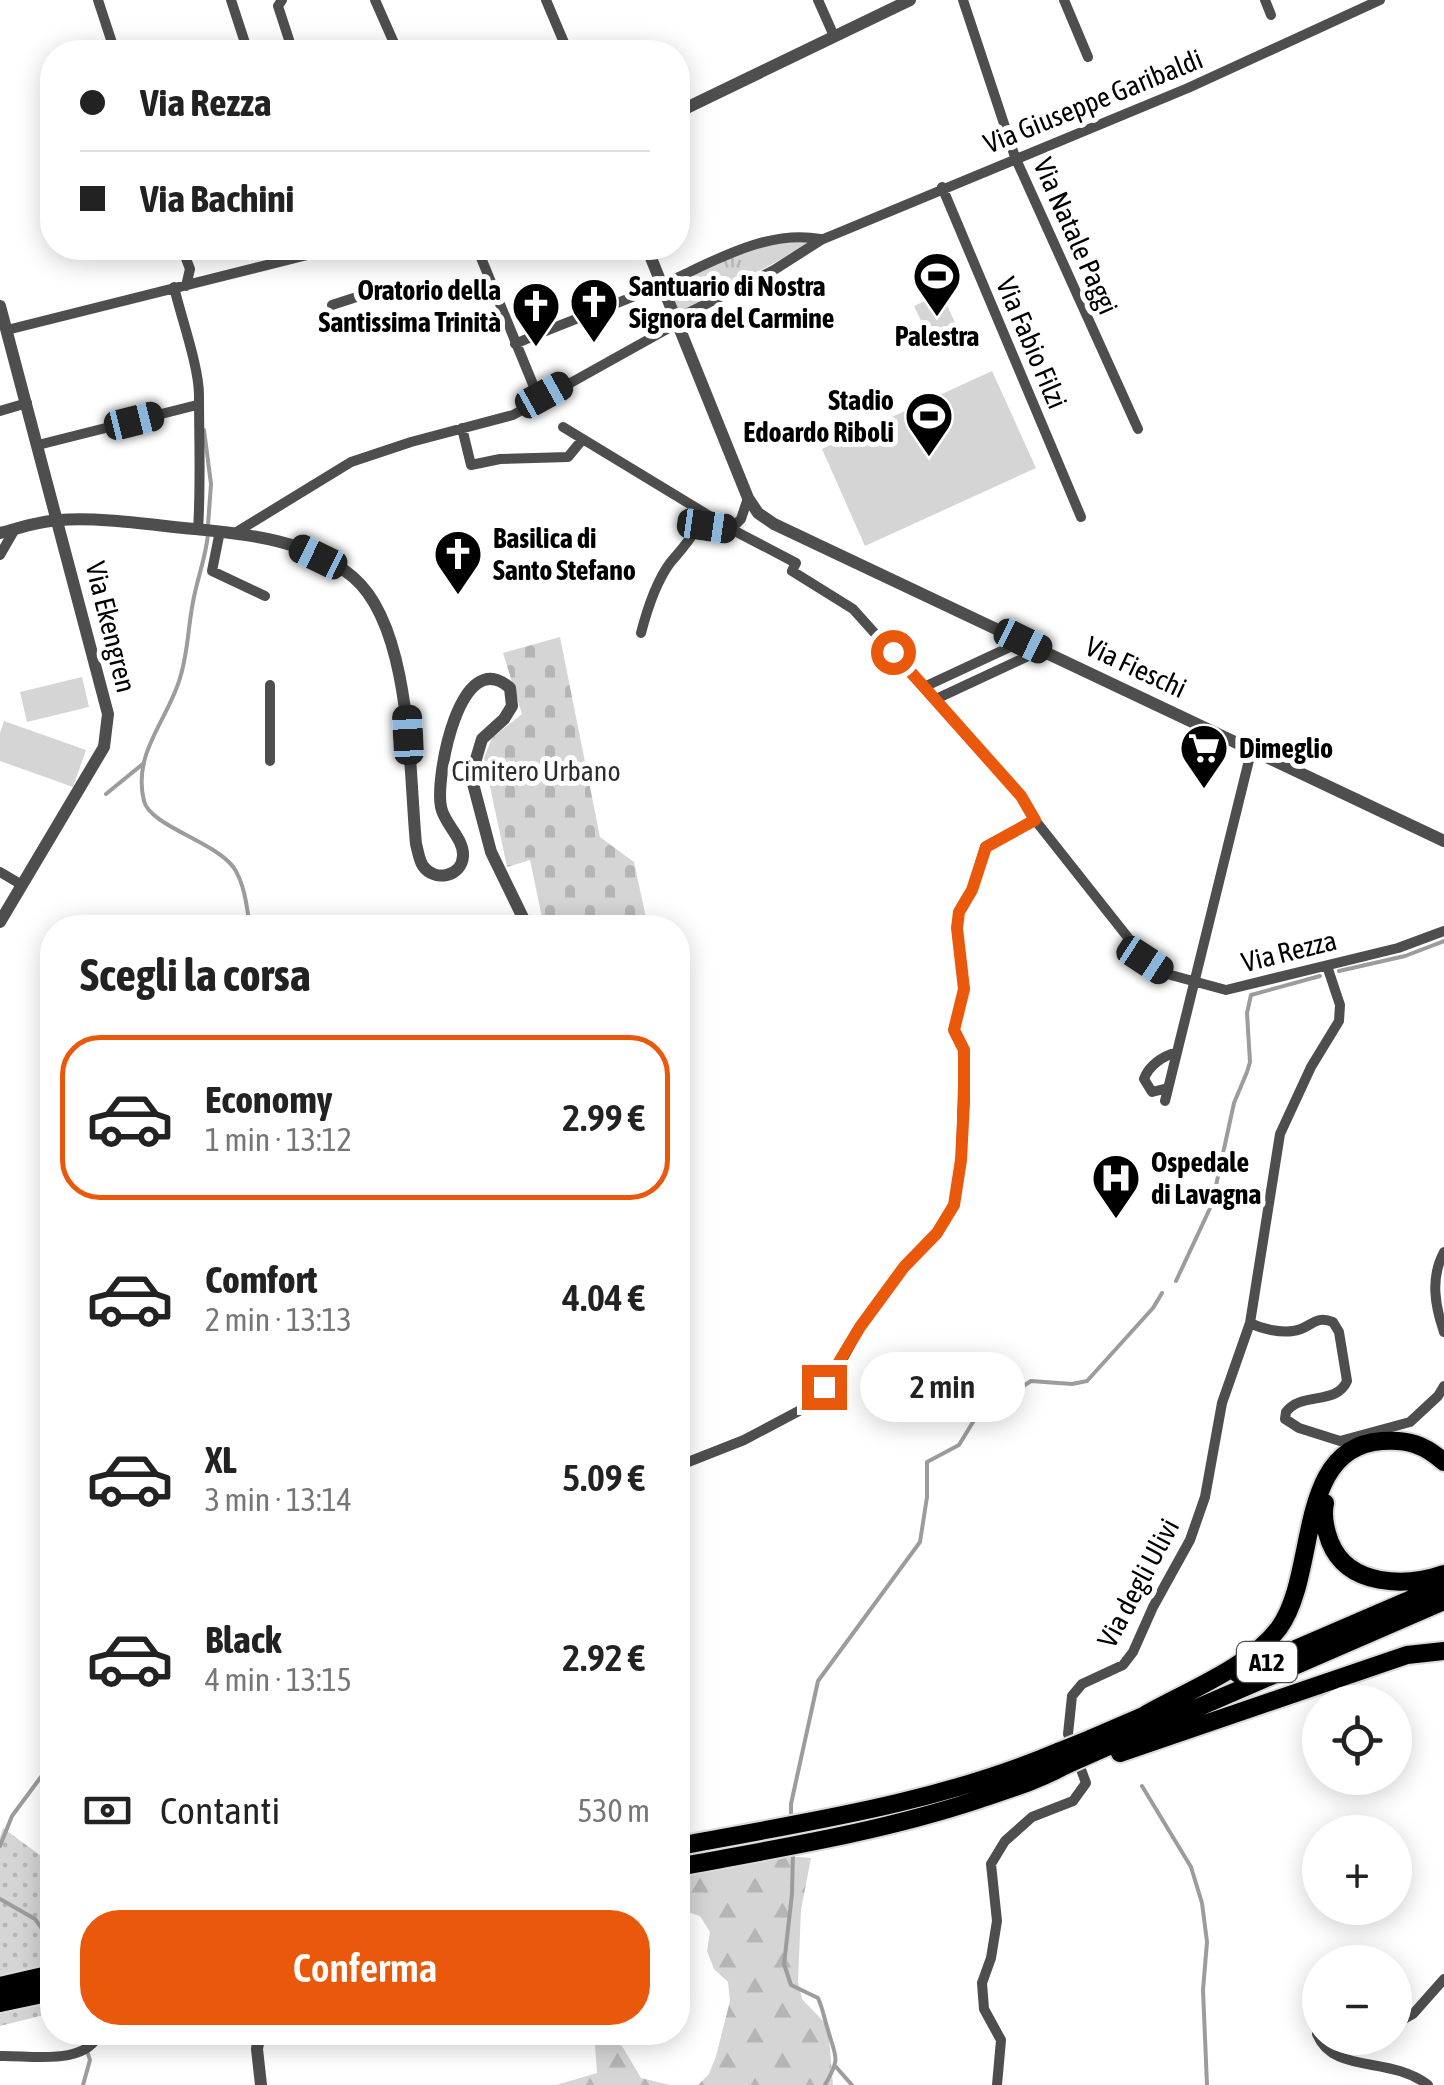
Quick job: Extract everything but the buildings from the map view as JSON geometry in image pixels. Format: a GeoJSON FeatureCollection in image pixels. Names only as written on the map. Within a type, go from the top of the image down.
{"type":"FeatureCollection","features":[{"type":"Feature","properties":{"kind":"highway"},"geometry":{"type":"LineString","coordinates":[[1145,1715],[1248,1658],[1280,1626],[1301,1574],[1322,1483],[1343,1456],[1372,1442],[1396,1440],[1424,1446],[1444,1462]]}},
{"type":"Feature","properties":{"kind":"highway"},"geometry":{"type":"LineString","coordinates":[[1372,1442],[1342,1464],[1329,1484],[1323,1512],[1333,1550],[1363,1574],[1382,1581],[1422,1581],[1444,1574]]}},
{"type":"Feature","properties":{"kind":"highway","name":"A12"},"geometry":{"type":"LineString","coordinates":[[1093,1751],[1145,1715],[1444,1585]]}},
{"type":"Feature","properties":{"kind":"highway","name":"A12"},"geometry":{"type":"LineString","coordinates":[[690,1844],[847,1815],[1061,1765],[1444,1601]]}},
{"type":"Feature","properties":{"kind":"highway"},"geometry":{"type":"LineString","coordinates":[[1093,1751],[1407,1654],[1444,1651]]}},
{"type":"Feature","properties":{"kind":"highway","name":"A12"},"geometry":{"type":"LineString","coordinates":[[690,1865],[853,1835],[940,1812],[1018,1778]]}},
{"type":"Feature","properties":{"kind":"highway"},"geometry":{"type":"LineString","coordinates":[[0,1986],[40,1977]]}},
{"type":"Feature","properties":{"kind":"highway"},"geometry":{"type":"LineString","coordinates":[[0,2002],[40,1994]]}},
{"type":"Feature","properties":{"kind":"street"},"geometry":{"type":"LineString","coordinates":[[98,0],[112,40]]}},
{"type":"Feature","properties":{"kind":"street"},"geometry":{"type":"LineString","coordinates":[[231,0],[244,40]]}},
{"type":"Feature","properties":{"kind":"street"},"geometry":{"type":"LineString","coordinates":[[282,0],[278,6],[290,40]]}},
{"type":"Feature","properties":{"kind":"street"},"geometry":{"type":"LineString","coordinates":[[375,0],[393,40]]}},
{"type":"Feature","properties":{"kind":"street"},"geometry":{"type":"LineString","coordinates":[[546,0],[563,40]]}},
{"type":"Feature","properties":{"kind":"street"},"geometry":{"type":"LineString","coordinates":[[818,0],[834,36]]}},
{"type":"Feature","properties":{"kind":"street"},"geometry":{"type":"LineString","coordinates":[[690,106],[910,0]]}},
{"type":"Feature","properties":{"kind":"street","name":"Via Natale Paggi"},"geometry":{"type":"LineString","coordinates":[[963,0],[1015,157],[1138,430]]}},
{"type":"Feature","properties":{"kind":"street"},"geometry":{"type":"LineString","coordinates":[[1064,0],[1088,56]]}},
{"type":"Feature","properties":{"kind":"street"},"geometry":{"type":"LineString","coordinates":[[1265,0],[1272,15]]}},
{"type":"Feature","properties":{"kind":"street","name":"Via Giuseppe Garibaldi"},"geometry":{"type":"LineString","coordinates":[[821,240],[1188,88],[1380,0]]}},
{"type":"Feature","properties":{"kind":"street","name":"Via Fabio Filzi"},"geometry":{"type":"LineString","coordinates":[[942,187],[1081,517]]}},
{"type":"Feature","properties":{"kind":"street"},"geometry":{"type":"LineString","coordinates":[[515,344],[735,250],[786,238],[821,240]]}},
{"type":"Feature","properties":{"kind":"street"},"geometry":{"type":"LineString","coordinates":[[215,531],[352,462],[514,414],[785,264],[821,240]]}},
{"type":"Feature","properties":{"kind":"street"},"geometry":{"type":"LineString","coordinates":[[187,260],[190,269],[180,286],[199,393],[201,472],[215,531],[212,570],[265,596]]}},
{"type":"Feature","properties":{"kind":"street"},"geometry":{"type":"LineString","coordinates":[[7,330],[286,260]]}},
{"type":"Feature","properties":{"kind":"street"},"geometry":{"type":"LineString","coordinates":[[482,260],[539,399]]}},
{"type":"Feature","properties":{"kind":"street"},"geometry":{"type":"LineString","coordinates":[[653,260],[748,498],[740,519],[731,529]]}},
{"type":"Feature","properties":{"kind":"street"},"geometry":{"type":"LineString","coordinates":[[332,305],[368,293]]}},
{"type":"Feature","properties":{"kind":"street","name":"Via Ekengren"},"geometry":{"type":"LineString","coordinates":[[0,308],[108,714],[104,747],[22,885]]}},
{"type":"Feature","properties":{"kind":"street"},"geometry":{"type":"LineString","coordinates":[[0,411],[27,403]]}},
{"type":"Feature","properties":{"kind":"street"},"geometry":{"type":"LineString","coordinates":[[38,445],[197,406]]}},
{"type":"Feature","properties":{"kind":"street"},"geometry":{"type":"LineString","coordinates":[[563,427],[731,529],[796,563],[807,539]]}},
{"type":"Feature","properties":{"kind":"street"},"geometry":{"type":"LineString","coordinates":[[462,428],[471,465],[500,459],[568,457],[582,440]]}},
{"type":"Feature","properties":{"kind":"street","name":"Via Fieschi"},"geometry":{"type":"LineString","coordinates":[[748,498],[758,513],[774,524],[1444,841]]}},
{"type":"Feature","properties":{"kind":"street"},"geometry":{"type":"LineString","coordinates":[[0,533],[58,520],[215,531],[298,547],[339,567],[367,591],[378,612],[407,706],[416,844],[423,866],[435,875],[456,870],[464,857],[441,810],[439,774],[465,694],[474,682],[485,677],[503,682],[510,688],[512,706],[482,740],[472,776],[490,852],[522,915]]}},
{"type":"Feature","properties":{"kind":"street"},"geometry":{"type":"LineString","coordinates":[[0,555],[16,529]]}},
{"type":"Feature","properties":{"kind":"street"},"geometry":{"type":"LineString","coordinates":[[641,633],[669,564],[686,548],[696,529],[731,529]]}},
{"type":"Feature","properties":{"kind":"street","name":"Via Rezza"},"geometry":{"type":"LineString","coordinates":[[796,563],[792,571],[854,608],[1021,796],[1035,820],[1145,960],[1167,974],[1226,990],[1398,948],[1444,930]]}},
{"type":"Feature","properties":{"kind":"street"},"geometry":{"type":"LineString","coordinates":[[924,686],[1023,641]]}},
{"type":"Feature","properties":{"kind":"street"},"geometry":{"type":"LineString","coordinates":[[936,699],[1041,650]]}},
{"type":"Feature","properties":{"kind":"street"},"geometry":{"type":"LineString","coordinates":[[270,685],[270,762]]}},
{"type":"Feature","properties":{"kind":"street"},"geometry":{"type":"LineString","coordinates":[[1165,1101],[1252,748]]}},
{"type":"Feature","properties":{"kind":"street"},"geometry":{"type":"LineString","coordinates":[[690,1461],[744,1440],[812,1404],[837,1370],[860,1327],[904,1267],[937,1233],[954,1205],[964,1102],[964,1050],[954,1030],[964,989],[957,928],[959,912],[972,890],[986,847],[1035,820]]}},
{"type":"Feature","properties":{"kind":"street"},"geometry":{"type":"LineString","coordinates":[[0,872],[22,885],[0,922]]}},
{"type":"Feature","properties":{"kind":"street","name":"Via degli Ulivi"},"geometry":{"type":"LineString","coordinates":[[996,2085],[1001,2040],[984,2009],[982,1983],[992,1958],[997,1921],[992,1864],[1005,1840],[1032,1817],[1073,1801],[1086,1783],[1068,1734],[1072,1696],[1082,1684],[1123,1665],[1133,1652],[1153,1606],[1190,1540],[1205,1497],[1222,1403],[1250,1323],[1280,1134],[1311,1067],[1338,1021],[1340,1005],[1327,966]]}},
{"type":"Feature","properties":{"kind":"street"},"geometry":{"type":"LineString","coordinates":[[1168,1088],[1152,1092],[1144,1079],[1148,1069],[1160,1059],[1177,1052]]}},
{"type":"Feature","properties":{"kind":"street"},"geometry":{"type":"LineString","coordinates":[[1444,1252],[1435,1276],[1436,1310],[1444,1332]]}},
{"type":"Feature","properties":{"kind":"street"},"geometry":{"type":"LineString","coordinates":[[1250,1323],[1260,1328],[1294,1331],[1316,1319],[1333,1322],[1342,1348],[1347,1382],[1344,1389],[1338,1394],[1296,1401],[1285,1419],[1326,1437],[1340,1441],[1410,1422],[1444,1386]]}},
{"type":"Feature","properties":{"kind":"street"},"geometry":{"type":"LineString","coordinates":[[1412,2014],[1444,1979]]}},
{"type":"Feature","properties":{"kind":"street"},"geometry":{"type":"LineString","coordinates":[[0,2056],[76,2054],[92,2045]]}},
{"type":"Feature","properties":{"kind":"street"},"geometry":{"type":"LineString","coordinates":[[258,2045],[261,2085]]}},
{"type":"Feature","properties":{"kind":"street"},"geometry":{"type":"LineString","coordinates":[[1331,2055],[1408,2072],[1428,2085]]}},
{"type":"Feature","properties":{"kind":"green space"},"geometry":{"type":"Polygon","coordinates":[[[786,240],[815,241],[677,315],[666,287],[736,253],[786,240]]]}},
{"type":"Feature","properties":{"kind":"green space","name":"Palestra"},"geometry":{"type":"Polygon","coordinates":[[[941,293],[960,333],[932,344],[914,306],[941,293]]]}},
{"type":"Feature","properties":{"kind":"green space","name":"Stadio Edoardo Riboli"},"geometry":{"type":"Polygon","coordinates":[[[992,371],[1036,468],[865,546],[822,449],[992,371]]]}},
{"type":"Feature","properties":{"kind":"green space","name":"Cimitero Urbano"},"geometry":{"type":"Polygon","coordinates":[[[560,637],[600,837],[634,862],[645,915],[541,915],[530,860],[507,867],[484,758],[492,738],[522,714],[503,653],[560,637]]]}},
{"type":"Feature","properties":{"kind":"green space"},"geometry":{"type":"Polygon","coordinates":[[[82,677],[89,707],[27,722],[20,692],[82,677]]]}},
{"type":"Feature","properties":{"kind":"green space"},"geometry":{"type":"Polygon","coordinates":[[[4,721],[86,750],[73,787],[0,761],[4,721]]]}},
{"type":"Feature","properties":{"kind":"green space"},"geometry":{"type":"Polygon","coordinates":[[[3,1828],[40,1855],[40,2016],[0,2026],[3,1828]]]}},
{"type":"Feature","properties":{"kind":"green space"},"geometry":{"type":"Polygon","coordinates":[[[784,1856],[811,1858],[801,1910],[798,1981],[802,1999],[828,2026],[833,2085],[698,2085],[709,2074],[716,2056],[730,2001],[728,1982],[714,1969],[707,1951],[710,1932],[700,1916],[690,1913],[690,1876],[784,1856]]]}},
{"type":"Feature","properties":{"kind":"green space"},"geometry":{"type":"Polygon","coordinates":[[[595,2045],[620,2045],[641,2078],[670,2085],[556,2085],[597,2073],[595,2045]]]}},
{"type":"Feature","properties":{"kind":"waterway"},"geometry":{"type":"LineString","coordinates":[[204,430],[211,484],[208,525]]}},
{"type":"Feature","properties":{"kind":"waterway"},"geometry":{"type":"LineString","coordinates":[[208,534],[183,669],[147,752],[142,784],[149,810],[213,850],[234,868],[248,915]]}},
{"type":"Feature","properties":{"kind":"waterway"},"geometry":{"type":"LineString","coordinates":[[106,794],[144,763]]}},
{"type":"Feature","properties":{"kind":"waterway"},"geometry":{"type":"LineString","coordinates":[[1339,971],[1405,956],[1444,941]]}},
{"type":"Feature","properties":{"kind":"waterway"},"geometry":{"type":"LineString","coordinates":[[1176,1281],[1212,1204],[1234,1103],[1250,1062],[1247,1013],[1251,995],[1320,976]]}},
{"type":"Feature","properties":{"kind":"waterway"},"geometry":{"type":"LineString","coordinates":[[791,1821],[791,1804],[818,1681],[920,1542],[927,1497],[927,1462],[959,1445],[976,1417],[1031,1381],[1087,1381],[1162,1293]]}},
{"type":"Feature","properties":{"kind":"waterway"},"geometry":{"type":"LineString","coordinates":[[0,1846],[12,1816],[40,1778]]}},
{"type":"Feature","properties":{"kind":"waterway"},"geometry":{"type":"LineString","coordinates":[[1142,1786],[1191,1867],[1202,1903],[1207,1942],[1203,1990],[1207,2085]]}},
{"type":"Feature","properties":{"kind":"waterway"},"geometry":{"type":"LineString","coordinates":[[793,1851],[784,1964],[791,1985],[818,1998],[821,2006],[836,2058],[825,2085]]}},
{"type":"Feature","properties":{"kind":"waterway"},"geometry":{"type":"LineString","coordinates":[[0,1899],[40,1926]]}},
{"type":"Feature","properties":{"kind":"waterway"},"geometry":{"type":"LineString","coordinates":[[83,2085],[90,2060],[85,2045]]}},
{"type":"Feature","properties":{"kind":"waterway"},"geometry":{"type":"LineString","coordinates":[[836,2067],[852,2085]]}},
{"type":"Feature","properties":{"kind":"place","name":"Palestra"},"geometry":{"type":"Point","coordinates":[937,318]}},
{"type":"Feature","properties":{"kind":"place","name":"Santuario di Nostra Signora del Carmine"},"geometry":{"type":"Point","coordinates":[594,344]}},
{"type":"Feature","properties":{"kind":"place","name":"Oratorio della Santissima Trinità"},"geometry":{"type":"Point","coordinates":[536,348]}},
{"type":"Feature","properties":{"kind":"place","name":"Stadio Edoardo Riboli"},"geometry":{"type":"Point","coordinates":[929,458]}},
{"type":"Feature","properties":{"kind":"place","name":"Basilica di Santo Stefano"},"geometry":{"type":"Point","coordinates":[458,596]}},
{"type":"Feature","properties":{"kind":"place","name":"Dimeglio"},"geometry":{"type":"Point","coordinates":[1204,790]}},
{"type":"Feature","properties":{"kind":"place","name":"Ospedale di Lavagna"},"geometry":{"type":"Point","coordinates":[1116,1220]}},
{"type":"Feature","properties":{"kind":"route"},"geometry":{"type":"LineString","coordinates":[[824,1387],[860,1327],[904,1267],[937,1233],[954,1205],[964,1102],[964,1050],[954,1030],[964,989],[957,928],[959,912],[972,890],[986,847],[1035,820],[1021,796],[893,652]]}}]}
